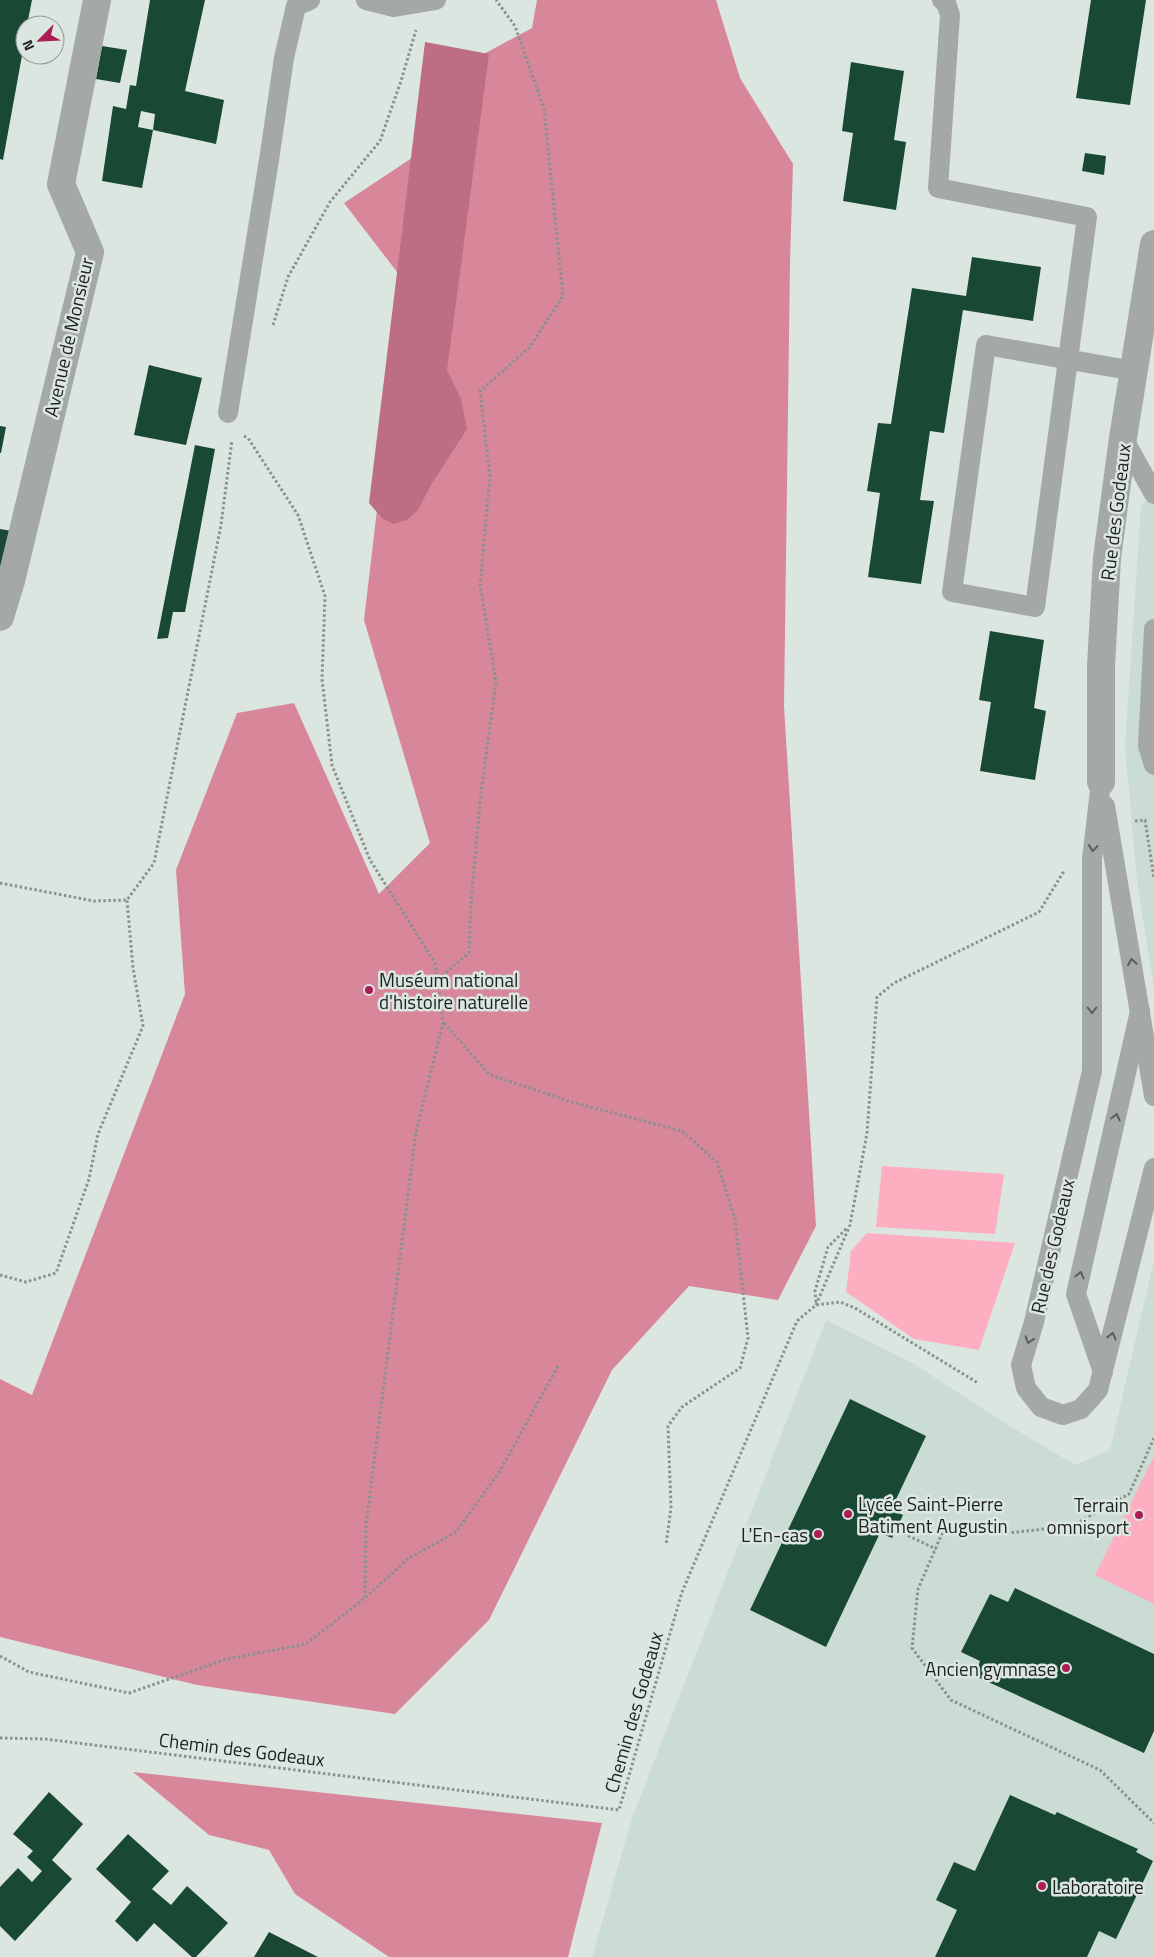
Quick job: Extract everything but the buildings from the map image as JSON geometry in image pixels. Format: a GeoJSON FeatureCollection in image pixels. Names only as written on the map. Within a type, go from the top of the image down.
{"type":"FeatureCollection","features":[{"type":"Feature","properties":{"kind":"street","name":"Avenue de Monsieur"},"geometry":{"type":"LineString","coordinates":[[0,617],[11,582],[90,252],[61,184],[97,0]]}},
{"type":"Feature","properties":{"kind":"street","name":"Rue des Godeaux"},"geometry":{"type":"LineString","coordinates":[[1101,782],[1101,666],[1108,558],[1123,438],[1154,244]]}},
{"type":"Feature","properties":{"kind":"lane"},"geometry":{"type":"LineString","coordinates":[[231,422],[284,58],[296,6],[310,0]]}},
{"type":"Feature","properties":{"kind":"lane"},"geometry":{"type":"LineString","coordinates":[[366,0],[394,7],[431,1]]}},
{"type":"Feature","properties":{"kind":"lane"},"geometry":{"type":"LineString","coordinates":[[942,0],[946,3],[950,15],[938,188],[1087,217],[1068,359],[1036,607],[952,592],[986,345],[1068,359],[1134,371]]}},
{"type":"Feature","properties":{"kind":"lane"},"geometry":{"type":"LineString","coordinates":[[1123,438],[1154,494]]}},
{"type":"Feature","properties":{"kind":"lane"},"geometry":{"type":"LineString","coordinates":[[1154,629],[1148,746],[1154,764]]}},
{"type":"Feature","properties":{"kind":"lane","name":"Rue des Godeaux"},"geometry":{"type":"LineString","coordinates":[[1101,782],[1092,859],[1092,1071],[1034,1322],[1021,1365],[1026,1388],[1042,1407],[1063,1415],[1081,1409],[1098,1390],[1154,1168]]}},
{"type":"Feature","properties":{"kind":"lane","name":"Rue des Godeaux"},"geometry":{"type":"LineString","coordinates":[[1101,782],[1154,1096]]}},
{"type":"Feature","properties":{"kind":"lane"},"geometry":{"type":"LineString","coordinates":[[1103,1372],[1076,1294],[1140,1011]]}},
{"type":"Feature","properties":{"kind":"path"},"geometry":{"type":"LineString","coordinates":[[437,980],[469,953],[471,903],[481,793],[496,682],[480,586],[490,476],[480,391],[529,348],[563,296],[544,109],[515,26],[496,0]]}},
{"type":"Feature","properties":{"kind":"path"},"geometry":{"type":"LineString","coordinates":[[271,331],[288,277],[330,202],[380,140],[431,1]]}},
{"type":"Feature","properties":{"kind":"path"},"geometry":{"type":"LineString","coordinates":[[0,1275],[26,1282],[56,1273],[89,1179],[98,1134],[143,1026],[133,968],[127,900],[154,863],[221,525],[231,422]]}},
{"type":"Feature","properties":{"kind":"path"},"geometry":{"type":"LineString","coordinates":[[231,422],[248,438],[298,515],[325,596],[322,679],[332,765],[370,860],[435,963],[443,1023],[416,1132],[366,1524],[366,1598]]}},
{"type":"Feature","properties":{"kind":"path"},"geometry":{"type":"LineString","coordinates":[[1132,822],[1145,820],[1154,878]]}},
{"type":"Feature","properties":{"kind":"path"},"geometry":{"type":"LineString","coordinates":[[816,1305],[850,1225],[867,1133],[877,997],[894,983],[1039,912],[1063,872],[1092,859]]}},
{"type":"Feature","properties":{"kind":"path"},"geometry":{"type":"LineString","coordinates":[[0,883],[94,901],[127,900]]}},
{"type":"Feature","properties":{"kind":"path"},"geometry":{"type":"LineString","coordinates":[[443,1023],[490,1075],[575,1103],[682,1131],[717,1162],[734,1219],[748,1338],[740,1368],[682,1407],[668,1426],[671,1508],[666,1545]]}},
{"type":"Feature","properties":{"kind":"path"},"geometry":{"type":"LineString","coordinates":[[816,1305],[815,1291],[828,1247],[850,1225]]}},
{"type":"Feature","properties":{"kind":"path"},"geometry":{"type":"LineString","coordinates":[[816,1305],[840,1302],[855,1308],[978,1383]]}},
{"type":"Feature","properties":{"kind":"path","name":"Chemin des Godeaux"},"geometry":{"type":"LineString","coordinates":[[0,1738],[45,1739],[619,1810],[682,1592],[797,1321],[816,1305]]}},
{"type":"Feature","properties":{"kind":"path"},"geometry":{"type":"LineString","coordinates":[[0,1656],[29,1672],[129,1693],[227,1660],[306,1644],[366,1598],[410,1558],[456,1532],[500,1471],[558,1366]]}},
{"type":"Feature","properties":{"kind":"path"},"geometry":{"type":"LineString","coordinates":[[1154,1438],[1129,1494],[1072,1526],[1008,1533],[968,1526],[944,1528],[918,1589],[912,1648],[951,1700],[1100,1770],[1154,1823]]}},
{"type":"Feature","properties":{"kind":"path"},"geometry":{"type":"LineString","coordinates":[[890,1527],[936,1548]]}},
{"type":"Feature","properties":{"kind":"shaded area"},"geometry":{"type":"Polygon","coordinates":[[[537,0],[716,0],[740,78],[793,164],[784,706],[816,1226],[778,1300],[689,1286],[612,1370],[489,1620],[395,1714],[197,1685],[0,1637],[0,1379],[32,1395],[185,994],[176,870],[237,713],[294,703],[379,894],[430,843],[364,620],[404,281],[344,203],[427,148],[443,76],[532,28],[537,0]]]}},
{"type":"Feature","properties":{"kind":"shaded area"},"geometry":{"type":"Polygon","coordinates":[[[425,42],[489,54],[447,370],[461,399],[467,429],[431,485],[418,510],[407,520],[393,524],[382,518],[369,503],[425,42]]]}},
{"type":"Feature","properties":{"kind":"shaded area"},"geometry":{"type":"Polygon","coordinates":[[[1154,492],[1154,989],[1137,881],[1125,746],[1141,506],[1154,492]]]}},
{"type":"Feature","properties":{"kind":"shaded area"},"geometry":{"type":"Polygon","coordinates":[[[882,1166],[1004,1174],[995,1234],[876,1227],[882,1166]]]}},
{"type":"Feature","properties":{"kind":"shaded area"},"geometry":{"type":"Polygon","coordinates":[[[867,1233],[1015,1243],[979,1350],[914,1339],[846,1292],[851,1251],[867,1233]]]}},
{"type":"Feature","properties":{"kind":"shaded area"},"geometry":{"type":"Polygon","coordinates":[[[1154,1260],[1154,1957],[592,1957],[632,1818],[826,1320],[914,1364],[1008,1425],[1075,1465],[1110,1450],[1154,1260]]]}},
{"type":"Feature","properties":{"kind":"shaded area","name":"Terrain omnisport"},"geometry":{"type":"Polygon","coordinates":[[[1154,1456],[1154,1604],[1095,1575],[1154,1456]]]}},
{"type":"Feature","properties":{"kind":"shaded area"},"geometry":{"type":"Polygon","coordinates":[[[133,1772],[602,1823],[568,1957],[389,1957],[295,1894],[269,1850],[209,1835],[133,1772]]]}},
{"type":"Feature","properties":{"kind":"place","name":"Muséum national d'histoire naturelle"},"geometry":{"type":"Point","coordinates":[369,990]}},
{"type":"Feature","properties":{"kind":"place","name":"Lycée Saint-Pierre Batiment Augustin"},"geometry":{"type":"Point","coordinates":[848,1514]}},
{"type":"Feature","properties":{"kind":"place","name":"Terrain omnisport"},"geometry":{"type":"Point","coordinates":[1139,1515]}},
{"type":"Feature","properties":{"kind":"place","name":"L'En-cas"},"geometry":{"type":"Point","coordinates":[818,1534]}},
{"type":"Feature","properties":{"kind":"place","name":"Ancien gymnase"},"geometry":{"type":"Point","coordinates":[1066,1668]}},
{"type":"Feature","properties":{"kind":"place","name":"Laboratoire"},"geometry":{"type":"Point","coordinates":[1042,1886]}}]}
